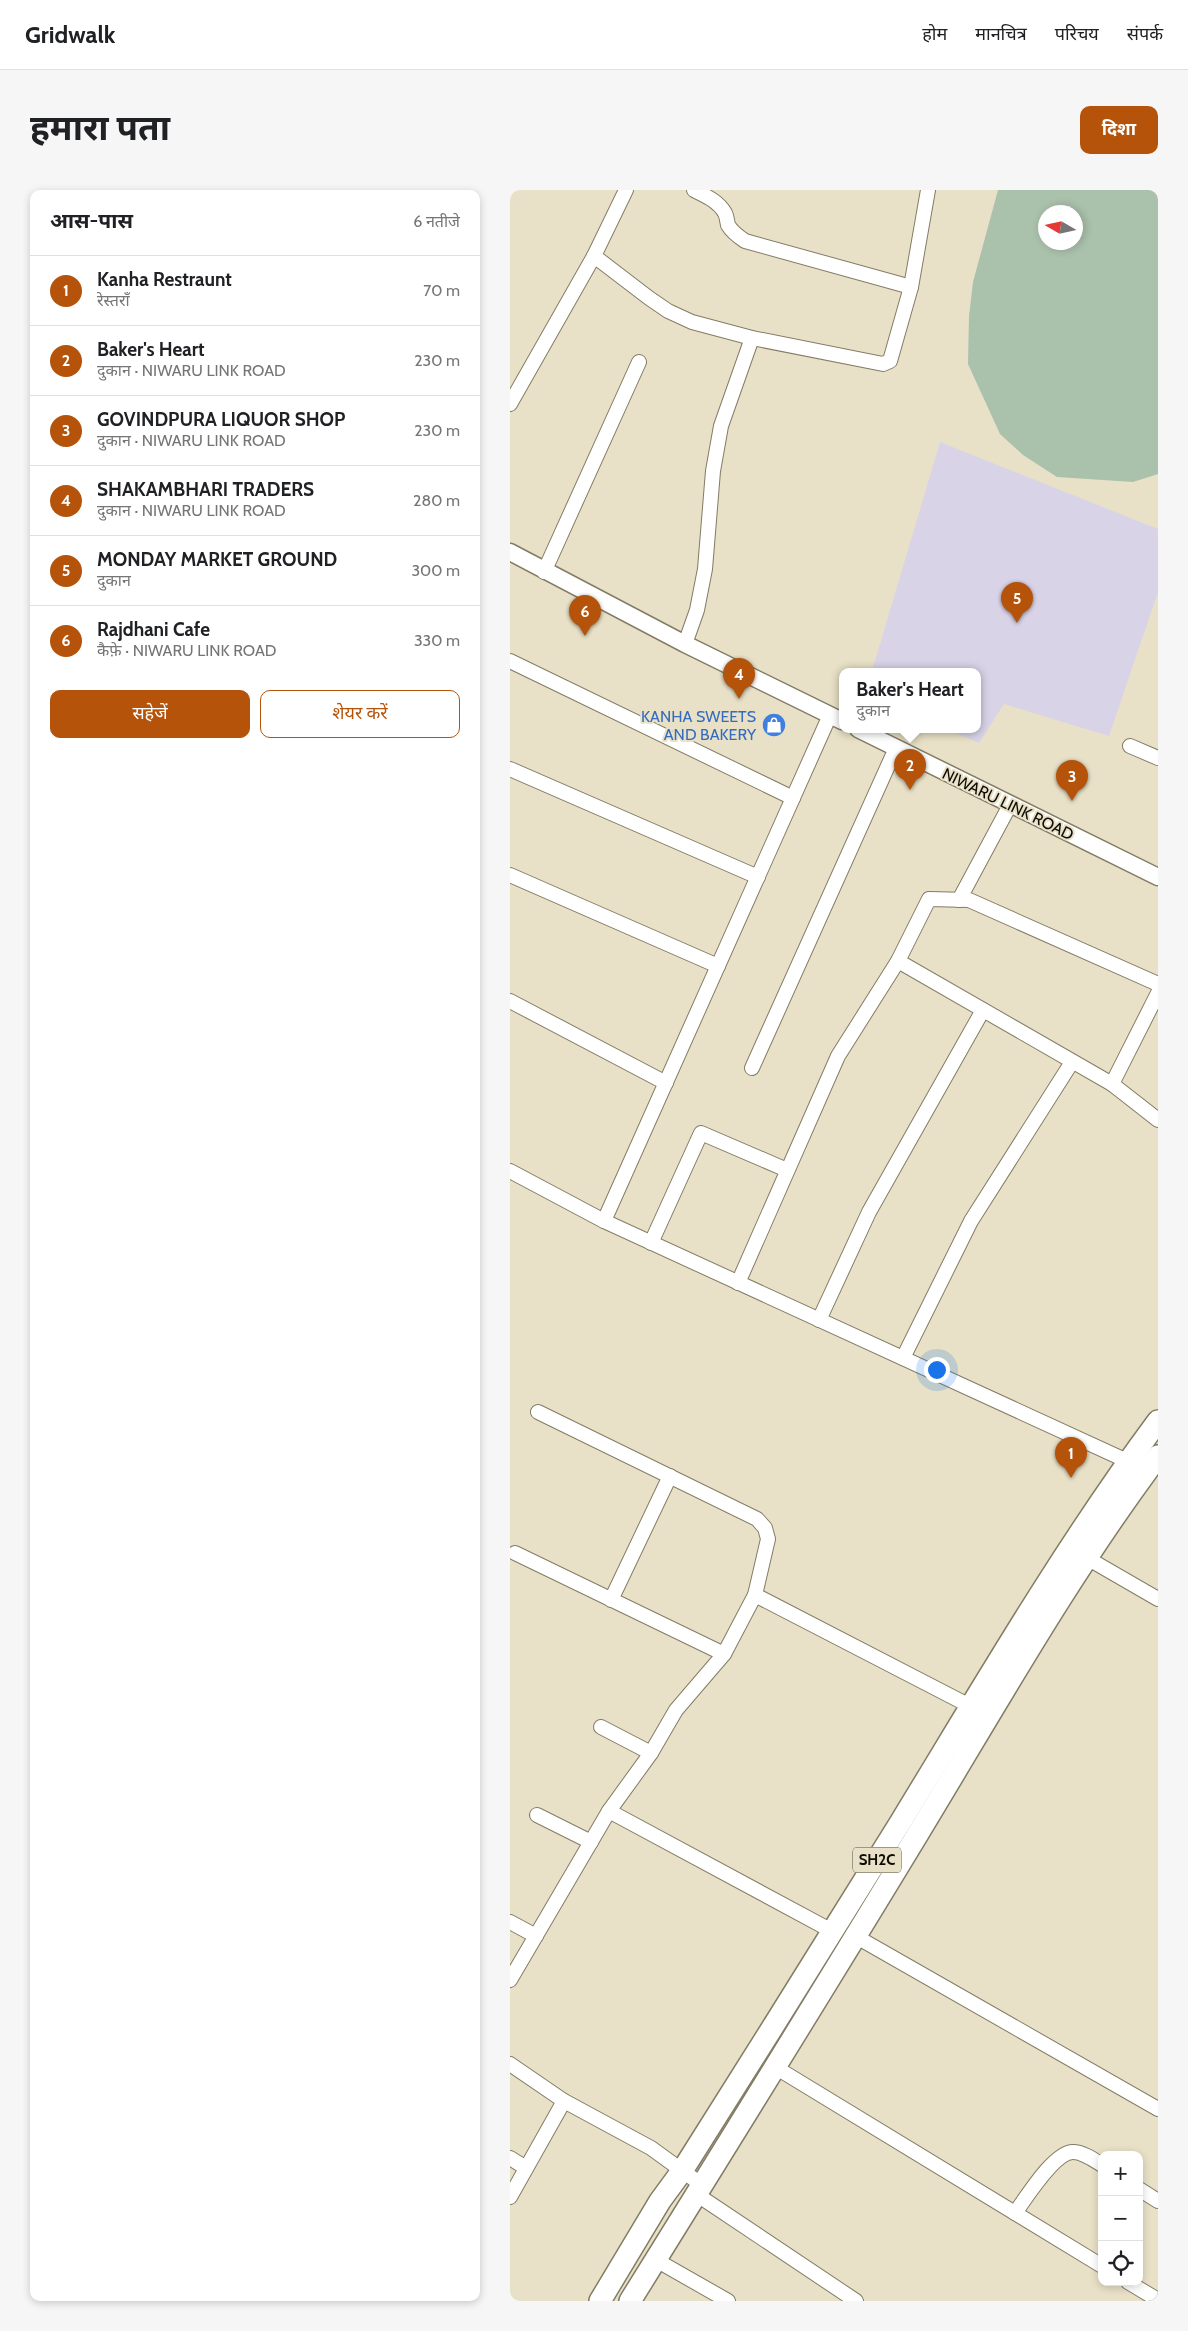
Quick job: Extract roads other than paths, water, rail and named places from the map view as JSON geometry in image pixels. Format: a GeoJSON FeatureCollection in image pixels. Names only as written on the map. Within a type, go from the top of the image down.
{"type":"FeatureCollection","features":[{"type":"Feature","properties":{"kind":"main road","name":"SH2C"},"geometry":{"type":"LineString","coordinates":[[630,2301],[918,1835],[1063,1593],[1087,1558],[1144,1462],[1158,1421]]}},
{"type":"Feature","properties":{"kind":"main road","name":"SH2C"},"geometry":{"type":"LineString","coordinates":[[600,2301],[660,2201],[682,2171],[899,1824],[1000,1656],[1144,1462]]}},
{"type":"Feature","properties":{"kind":"main road"},"geometry":{"type":"LineString","coordinates":[[899,1824],[918,1835]]}},
{"type":"Feature","properties":{"kind":"street"},"geometry":{"type":"LineString","coordinates":[[510,404],[594,256],[626,190]]}},
{"type":"Feature","properties":{"kind":"street"},"geometry":{"type":"LineString","coordinates":[[694,190],[712,198],[726,214],[728,225],[737,236],[745,241],[910,287]]}},
{"type":"Feature","properties":{"kind":"street"},"geometry":{"type":"LineString","coordinates":[[594,256],[668,310],[692,322],[752,338],[883,364],[890,360],[910,287],[928,190]]}},
{"type":"Feature","properties":{"kind":"street"},"geometry":{"type":"LineString","coordinates":[[684,644],[697,610],[705,569],[712,471],[721,426],[752,338]]}},
{"type":"Feature","properties":{"kind":"street"},"geometry":{"type":"LineString","coordinates":[[544,572],[639,362]]}},
{"type":"Feature","properties":{"kind":"street"},"geometry":{"type":"LineString","coordinates":[[510,552],[544,572],[684,644],[836,718],[793,798],[604,1221]]}},
{"type":"Feature","properties":{"kind":"street"},"geometry":{"type":"LineString","coordinates":[[510,661],[793,798]]}},
{"type":"Feature","properties":{"kind":"street","name":"NIWARU LINK ROAD"},"geometry":{"type":"LineString","coordinates":[[866,733],[1010,806],[1158,877]]}},
{"type":"Feature","properties":{"kind":"street"},"geometry":{"type":"LineString","coordinates":[[1130,746],[1158,758]]}},
{"type":"Feature","properties":{"kind":"street"},"geometry":{"type":"LineString","coordinates":[[752,1068],[896,748]]}},
{"type":"Feature","properties":{"kind":"street"},"geometry":{"type":"LineString","coordinates":[[510,769],[758,877]]}},
{"type":"Feature","properties":{"kind":"street"},"geometry":{"type":"LineString","coordinates":[[958,900],[1010,806]]}},
{"type":"Feature","properties":{"kind":"street"},"geometry":{"type":"LineString","coordinates":[[510,875],[718,966]]}},
{"type":"Feature","properties":{"kind":"street"},"geometry":{"type":"LineString","coordinates":[[738,1283],[838,1056],[898,961],[929,899],[970,900],[1158,984]]}},
{"type":"Feature","properties":{"kind":"street"},"geometry":{"type":"LineString","coordinates":[[898,961],[1112,1084],[1158,1120]]}},
{"type":"Feature","properties":{"kind":"street"},"geometry":{"type":"LineString","coordinates":[[1112,1084],[1154,1012],[1158,993]]}},
{"type":"Feature","properties":{"kind":"street"},"geometry":{"type":"LineString","coordinates":[[510,1001],[666,1083]]}},
{"type":"Feature","properties":{"kind":"street"},"geometry":{"type":"LineString","coordinates":[[819,1320],[869,1212],[982,1010]]}},
{"type":"Feature","properties":{"kind":"street"},"geometry":{"type":"LineString","coordinates":[[903,1358],[971,1221],[1072,1062]]}},
{"type":"Feature","properties":{"kind":"street"},"geometry":{"type":"LineString","coordinates":[[651,1243],[701,1133],[787,1170]]}},
{"type":"Feature","properties":{"kind":"street"},"geometry":{"type":"LineString","coordinates":[[510,1171],[604,1221],[738,1283],[903,1358],[1144,1462]]}},
{"type":"Feature","properties":{"kind":"street"},"geometry":{"type":"LineString","coordinates":[[510,1980],[609,1811],[651,1752],[676,1710],[724,1654],[755,1595],[768,1539],[765,1528],[757,1519],[538,1412]]}},
{"type":"Feature","properties":{"kind":"street"},"geometry":{"type":"LineString","coordinates":[[611,1600],[670,1476]]}},
{"type":"Feature","properties":{"kind":"street"},"geometry":{"type":"LineString","coordinates":[[515,1554],[724,1654]]}},
{"type":"Feature","properties":{"kind":"street"},"geometry":{"type":"LineString","coordinates":[[1087,1558],[1158,1599]]}},
{"type":"Feature","properties":{"kind":"street"},"geometry":{"type":"LineString","coordinates":[[755,1595],[970,1706]]}},
{"type":"Feature","properties":{"kind":"street"},"geometry":{"type":"LineString","coordinates":[[601,1728],[651,1752]]}},
{"type":"Feature","properties":{"kind":"street"},"geometry":{"type":"LineString","coordinates":[[609,1811],[832,1931]]}},
{"type":"Feature","properties":{"kind":"street"},"geometry":{"type":"LineString","coordinates":[[537,1815],[591,1842]]}},
{"type":"Feature","properties":{"kind":"street"},"geometry":{"type":"LineString","coordinates":[[510,1922],[536,1936]]}},
{"type":"Feature","properties":{"kind":"street"},"geometry":{"type":"LineString","coordinates":[[855,1936],[1158,2109]]}},
{"type":"Feature","properties":{"kind":"street"},"geometry":{"type":"LineString","coordinates":[[510,2064],[564,2101],[651,2148],[682,2171],[699,2190],[856,2301]]}},
{"type":"Feature","properties":{"kind":"street"},"geometry":{"type":"LineString","coordinates":[[775,2067],[1098,2264]]}},
{"type":"Feature","properties":{"kind":"street"},"geometry":{"type":"LineString","coordinates":[[510,2197],[564,2101]]}},
{"type":"Feature","properties":{"kind":"street"},"geometry":{"type":"LineString","coordinates":[[1015,2213],[1060,2156],[1073,2152],[1098,2163]]}},
{"type":"Feature","properties":{"kind":"street"},"geometry":{"type":"LineString","coordinates":[[510,2158],[526,2168]]}},
{"type":"Feature","properties":{"kind":"street"},"geometry":{"type":"LineString","coordinates":[[1143,2192],[1158,2201]]}},
{"type":"Feature","properties":{"kind":"street"},"geometry":{"type":"LineString","coordinates":[[656,2260],[728,2301]]}},
{"type":"Feature","properties":{"kind":"street"},"geometry":{"type":"LineString","coordinates":[[1135,2286],[1158,2300]]}},
{"type":"Feature","properties":{"kind":"place","name":"MONDAY MARKET GROUND"},"geometry":{"type":"Point","coordinates":[1017,623]}},
{"type":"Feature","properties":{"kind":"place","name":"Rajdhani Cafe"},"geometry":{"type":"Point","coordinates":[585,636]}},
{"type":"Feature","properties":{"kind":"place","name":"SHAKAMBHARI TRADERS"},"geometry":{"type":"Point","coordinates":[739,699]}},
{"type":"Feature","properties":{"kind":"place","name":"KANHA SWEETS AND BAKERY"},"geometry":{"type":"Point","coordinates":[774,725]}},
{"type":"Feature","properties":{"kind":"place","name":"Baker's Heart"},"geometry":{"type":"Point","coordinates":[910,790]}},
{"type":"Feature","properties":{"kind":"place","name":"GOVINDPURA LIQUOR SHOP"},"geometry":{"type":"Point","coordinates":[1072,801]}},
{"type":"Feature","properties":{"kind":"place","name":"Kanha Restraunt"},"geometry":{"type":"Point","coordinates":[1071,1478]}}]}
